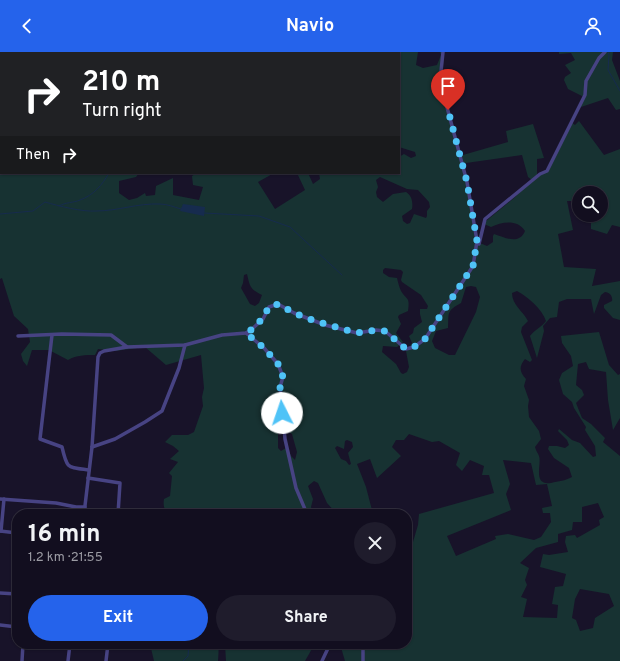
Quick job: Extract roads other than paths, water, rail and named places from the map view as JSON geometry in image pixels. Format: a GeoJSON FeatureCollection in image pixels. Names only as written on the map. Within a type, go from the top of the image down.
{"type":"FeatureCollection","features":[{"type":"Feature","properties":{"kind":"street"},"geometry":{"type":"LineString","coordinates":[[12,532],[1,531],[2,499],[56,503],[76,508],[85,507],[92,447],[98,357],[100,353],[104,351],[127,347],[185,345],[222,335],[246,333],[263,319],[269,307],[278,304],[294,313],[313,320],[357,333],[376,330],[385,331],[406,349],[414,347],[425,339],[442,316],[473,266],[477,241],[467,182],[440,81],[443,52]]}},
{"type":"Feature","properties":{"kind":"street"},"geometry":{"type":"LineString","coordinates":[[475,256],[485,219],[540,174],[547,171],[585,95],[586,81],[599,58],[605,52]]}},
{"type":"Feature","properties":{"kind":"street"},"geometry":{"type":"LineString","coordinates":[[246,333],[264,348],[278,364],[283,377],[280,387],[285,439],[296,488],[305,509]]}},
{"type":"Feature","properties":{"kind":"street"},"geometry":{"type":"LineString","coordinates":[[18,336],[52,334],[111,335],[127,347]]}},
{"type":"Feature","properties":{"kind":"street"},"geometry":{"type":"LineString","coordinates":[[52,334],[40,439],[62,447],[65,462],[71,468],[89,470]]}},
{"type":"Feature","properties":{"kind":"street"},"geometry":{"type":"LineString","coordinates":[[92,447],[115,439],[162,411],[179,368],[185,345]]}},
{"type":"Feature","properties":{"kind":"street"},"geometry":{"type":"LineString","coordinates":[[88,478],[120,483],[118,509]]}},
{"type":"Feature","properties":{"kind":"street"},"geometry":{"type":"LineString","coordinates":[[0,593],[12,594]]}},
{"type":"Feature","properties":{"kind":"street"},"geometry":{"type":"LineString","coordinates":[[0,625],[12,626]]}},
{"type":"Feature","properties":{"kind":"street"},"geometry":{"type":"LineString","coordinates":[[22,661],[23,649]]}},
{"type":"Feature","properties":{"kind":"street"},"geometry":{"type":"LineString","coordinates":[[68,661],[69,649]]}},
{"type":"Feature","properties":{"kind":"street"},"geometry":{"type":"LineString","coordinates":[[106,661],[107,649]]}},
{"type":"Feature","properties":{"kind":"street"},"geometry":{"type":"LineString","coordinates":[[322,661],[328,649]]}},
{"type":"Feature","properties":{"kind":"street"},"geometry":{"type":"LineString","coordinates":[[363,649],[363,661]]}},
{"type":"Feature","properties":{"kind":"water"},"geometry":{"type":"Polygon","coordinates":[[[183,204],[205,207],[204,216],[180,211],[183,204]]]}},
{"type":"Feature","properties":{"kind":"waterway"},"geometry":{"type":"LineString","coordinates":[[608,52],[608,70],[620,91]]}},
{"type":"Feature","properties":{"kind":"waterway"},"geometry":{"type":"LineString","coordinates":[[59,206],[85,198],[100,185],[108,174]]}},
{"type":"Feature","properties":{"kind":"waterway"},"geometry":{"type":"LineString","coordinates":[[0,214],[33,211],[45,202],[84,211],[104,211],[152,204],[165,204],[181,209]]}},
{"type":"Feature","properties":{"kind":"waterway"},"geometry":{"type":"LineString","coordinates":[[204,213],[259,216],[290,227],[342,275]]}},
{"type":"Feature","properties":{"kind":"waterway"},"geometry":{"type":"LineString","coordinates":[[183,661],[188,656],[189,649]]}}]}
